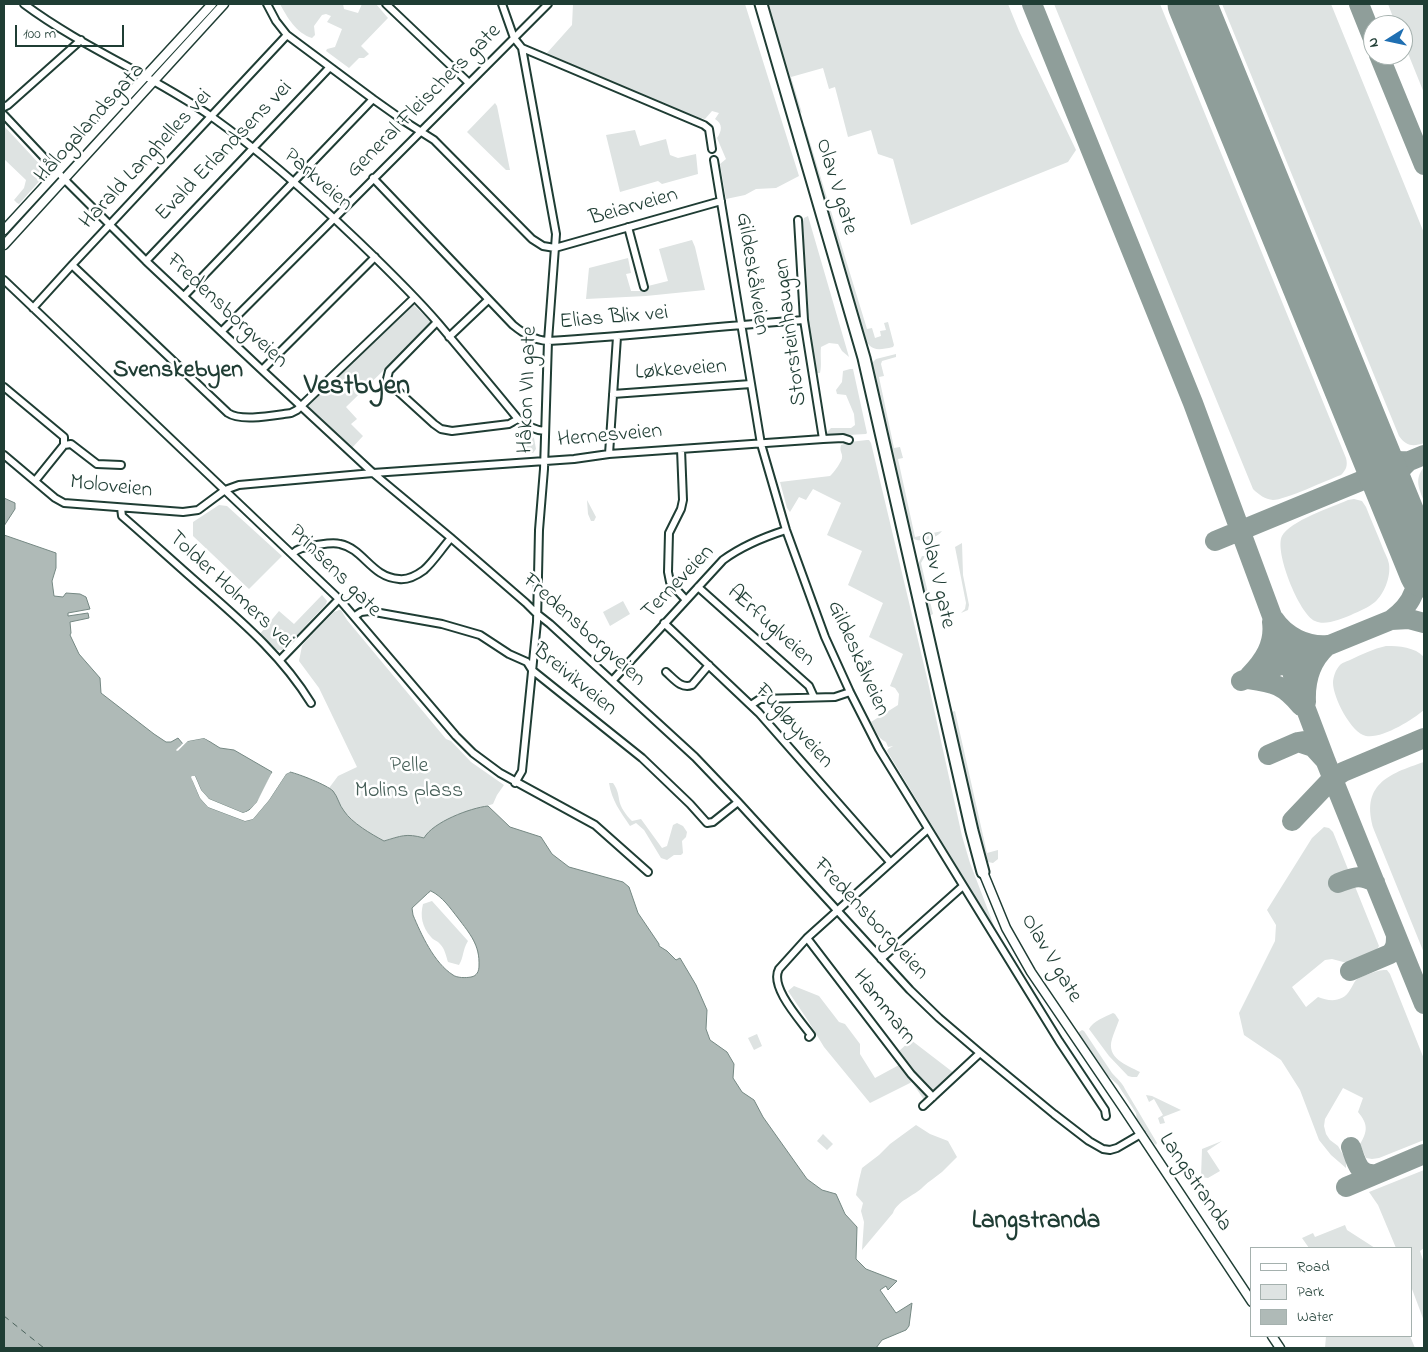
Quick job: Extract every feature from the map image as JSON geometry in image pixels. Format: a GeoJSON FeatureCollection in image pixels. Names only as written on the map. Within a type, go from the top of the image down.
{"type":"FeatureCollection","features":[{"type":"Feature","properties":{"kind":"highway","name":"Olav V gate"},"geometry":{"type":"LineString","coordinates":[[761,4],[864,358],[983,872]]}},
{"type":"Feature","properties":{"kind":"street","name":"Parkveien"},"geometry":{"type":"LineString","coordinates":[[24,4],[81,40],[150,78],[211,117],[253,148],[294,182],[375,258],[437,322],[518,419],[539,431],[545,431]]}},
{"type":"Feature","properties":{"kind":"street","name":"Hålogalandsgata"},"geometry":{"type":"LineString","coordinates":[[4,245],[64,180],[212,4]]}},
{"type":"Feature","properties":{"kind":"street","name":"Hålogalandsgata"},"geometry":{"type":"LineString","coordinates":[[4,230],[57,172],[224,4]]}},
{"type":"Feature","properties":{"kind":"street"},"geometry":{"type":"LineString","coordinates":[[267,4],[287,36],[329,68],[434,140],[532,239],[543,246],[555,248]]}},
{"type":"Feature","properties":{"kind":"street"},"geometry":{"type":"LineString","coordinates":[[386,4],[469,84]]}},
{"type":"Feature","properties":{"kind":"street","name":"Håkon VII gate"},"geometry":{"type":"LineString","coordinates":[[502,4],[514,38],[522,48],[556,227],[548,342],[536,628],[522,771],[515,783]]}},
{"type":"Feature","properties":{"kind":"street","name":"General Fleischers gate"},"geometry":{"type":"LineString","coordinates":[[222,332],[548,4]]}},
{"type":"Feature","properties":{"kind":"street","name":"Harald Langhelles vei"},"geometry":{"type":"LineString","coordinates":[[33,308],[287,36]]}},
{"type":"Feature","properties":{"kind":"street"},"geometry":{"type":"LineString","coordinates":[[4,107],[81,40]]}},
{"type":"Feature","properties":{"kind":"street"},"geometry":{"type":"LineString","coordinates":[[522,48],[704,125],[709,129],[712,148]]}},
{"type":"Feature","properties":{"kind":"street","name":"Evald Erlandsens vei"},"geometry":{"type":"LineString","coordinates":[[146,260],[329,68]]}},
{"type":"Feature","properties":{"kind":"street"},"geometry":{"type":"LineString","coordinates":[[184,296],[373,99]]}},
{"type":"Feature","properties":{"kind":"street","name":"Fredensborgveien"},"geometry":{"type":"LineString","coordinates":[[4,115],[64,180],[262,370],[373,473],[557,629],[695,757],[881,959],[939,1018],[1089,1141],[1103,1149],[1110,1150],[1117,1148],[1140,1134]]}},
{"type":"Feature","properties":{"kind":"street","name":"Gildeskålveien"},"geometry":{"type":"LineString","coordinates":[[714,160],[761,444],[786,530],[825,637],[879,749],[1059,1041],[1105,1110],[1106,1116]]}},
{"type":"Feature","properties":{"kind":"street","name":"Elias Blix vei"},"geometry":{"type":"LineString","coordinates":[[373,178],[488,300],[521,331],[533,338],[548,342],[804,320]]}},
{"type":"Feature","properties":{"kind":"street","name":"Beiarveien"},"geometry":{"type":"LineString","coordinates":[[555,248],[722,201]]}},
{"type":"Feature","properties":{"kind":"street","name":"Storsteinhaugen"},"geometry":{"type":"LineString","coordinates":[[798,220],[804,320],[823,439]]}},
{"type":"Feature","properties":{"kind":"street"},"geometry":{"type":"LineString","coordinates":[[628,227],[644,287]]}},
{"type":"Feature","properties":{"kind":"street"},"geometry":{"type":"LineString","coordinates":[[262,370],[375,258]]}},
{"type":"Feature","properties":{"kind":"street"},"geometry":{"type":"LineString","coordinates":[[72,265],[231,415],[245,417],[291,413],[302,406],[414,298]]}},
{"type":"Feature","properties":{"kind":"street","name":"Prinsens gate"},"geometry":{"type":"LineString","coordinates":[[4,280],[339,599],[456,736],[473,753],[515,783],[595,826],[648,872]]}},
{"type":"Feature","properties":{"kind":"street"},"geometry":{"type":"LineString","coordinates":[[449,337],[488,300]]}},
{"type":"Feature","properties":{"kind":"street"},"geometry":{"type":"LineString","coordinates":[[437,322],[389,371],[387,379],[389,383],[442,429],[452,431],[509,424],[518,419]]}},
{"type":"Feature","properties":{"kind":"street"},"geometry":{"type":"LineString","coordinates":[[609,454],[616,337]]}},
{"type":"Feature","properties":{"kind":"street","name":"Løkkeveien"},"geometry":{"type":"LineString","coordinates":[[614,394],[751,384]]}},
{"type":"Feature","properties":{"kind":"street"},"geometry":{"type":"LineString","coordinates":[[4,387],[64,437],[64,445],[35,481]]}},
{"type":"Feature","properties":{"kind":"street","name":"Hernesveien"},"geometry":{"type":"LineString","coordinates":[[225,490],[239,485],[609,454],[823,439],[843,438],[849,440]]}},
{"type":"Feature","properties":{"kind":"street"},"geometry":{"type":"LineString","coordinates":[[64,445],[71,444],[97,464],[121,465]]}},
{"type":"Feature","properties":{"kind":"street"},"geometry":{"type":"LineString","coordinates":[[681,449],[683,500],[668,533],[668,572],[670,582],[686,600]]}},
{"type":"Feature","properties":{"kind":"street","name":"Moloveien"},"geometry":{"type":"LineString","coordinates":[[4,455],[55,498],[64,503],[188,512],[198,510],[225,490]]}},
{"type":"Feature","properties":{"kind":"street","name":"Tolder Holmers vei"},"geometry":{"type":"LineString","coordinates":[[121,508],[122,516],[235,616],[280,660],[312,703]]}},
{"type":"Feature","properties":{"kind":"street","name":"Terneveien"},"geometry":{"type":"LineString","coordinates":[[612,680],[723,560],[752,543],[786,530]]}},
{"type":"Feature","properties":{"kind":"street"},"geometry":{"type":"LineString","coordinates":[[292,554],[300,548],[341,544],[347,546],[385,576],[403,579],[411,578],[423,570],[451,538]]}},
{"type":"Feature","properties":{"kind":"street","name":"Ærfuglveien"},"geometry":{"type":"LineString","coordinates":[[698,587],[810,686],[814,696]]}},
{"type":"Feature","properties":{"kind":"street"},"geometry":{"type":"LineString","coordinates":[[280,660],[339,599]]}},
{"type":"Feature","properties":{"kind":"street","name":"Breivikveien"},"geometry":{"type":"LineString","coordinates":[[355,616],[361,612],[369,611],[466,630],[480,635],[509,654],[527,662],[532,670],[661,774],[707,824],[713,822],[738,802]]}},
{"type":"Feature","properties":{"kind":"street","name":"Fugløyveien"},"geometry":{"type":"LineString","coordinates":[[664,623],[750,705],[890,862]]}},
{"type":"Feature","properties":{"kind":"street"},"geometry":{"type":"LineString","coordinates":[[666,672],[682,686],[689,686],[709,665]]}},
{"type":"Feature","properties":{"kind":"street"},"geometry":{"type":"LineString","coordinates":[[750,705],[760,699],[814,696],[835,697],[850,692]]}},
{"type":"Feature","properties":{"kind":"street"},"geometry":{"type":"LineString","coordinates":[[809,1037],[811,1035],[780,990],[777,973],[807,938],[928,829]]}},
{"type":"Feature","properties":{"kind":"street","name":"Olav V gate"},"geometry":{"type":"LineString","coordinates":[[983,872],[1006,928],[1031,972],[1140,1134]]}},
{"type":"Feature","properties":{"kind":"street"},"geometry":{"type":"LineString","coordinates":[[881,959],[963,886]]}},
{"type":"Feature","properties":{"kind":"street","name":"Hammarn"},"geometry":{"type":"LineString","coordinates":[[807,938],[912,1074],[933,1097]]}},
{"type":"Feature","properties":{"kind":"street"},"geometry":{"type":"LineString","coordinates":[[922,1106],[980,1053]]}},
{"type":"Feature","properties":{"kind":"street","name":"Langstranda"},"geometry":{"type":"LineString","coordinates":[[1140,1134],[1250,1299]]}},
{"type":"Feature","properties":{"kind":"street"},"geometry":{"type":"LineString","coordinates":[[1273,1337],[1280,1348]]}},
{"type":"Feature","properties":{"kind":"green space"},"geometry":{"type":"Polygon","coordinates":[[[280,4],[343,4],[344,9],[358,13],[362,4],[376,4],[388,18],[361,46],[369,54],[364,58],[359,58],[349,68],[326,51],[335,47],[342,29],[327,22],[331,16],[322,15],[314,26],[315,35],[312,38],[306,36],[297,28],[280,4]]]}},
{"type":"Feature","properties":{"kind":"green space"},"geometry":{"type":"Polygon","coordinates":[[[573,4],[745,4],[799,176],[776,188],[756,189],[745,195],[726,199],[720,164],[726,159],[717,138],[721,130],[720,125],[715,119],[719,113],[712,111],[705,119],[699,118],[547,53],[572,25],[573,4]]]}},
{"type":"Feature","properties":{"kind":"green space"},"geometry":{"type":"Polygon","coordinates":[[[766,4],[1008,4],[1076,150],[1068,162],[911,225],[893,159],[878,154],[871,130],[848,137],[835,87],[829,89],[823,68],[791,77],[802,113],[797,109],[766,4]]]}},
{"type":"Feature","properties":{"kind":"green space"},"geometry":{"type":"Polygon","coordinates":[[[1054,4],[1160,4],[1346,458],[1346,468],[1341,475],[1273,500],[1267,499],[1253,489],[1054,4]]]}},
{"type":"Feature","properties":{"kind":"green space"},"geometry":{"type":"Polygon","coordinates":[[[1222,4],[1331,4],[1424,233],[1424,443],[1410,445],[1399,436],[1222,4]]]}},
{"type":"Feature","properties":{"kind":"green space"},"geometry":{"type":"Polygon","coordinates":[[[1388,4],[1424,4],[1424,93],[1413,65],[1413,15],[1392,15],[1388,4]]]}},
{"type":"Feature","properties":{"kind":"green space"},"geometry":{"type":"Polygon","coordinates":[[[495,103],[510,170],[506,170],[467,132],[495,103]]]}},
{"type":"Feature","properties":{"kind":"green space"},"geometry":{"type":"Polygon","coordinates":[[[4,126],[45,170],[44,176],[19,204],[14,200],[24,188],[26,180],[4,159],[4,126]]]}},
{"type":"Feature","properties":{"kind":"green space"},"geometry":{"type":"Polygon","coordinates":[[[805,126],[867,329],[872,328],[875,338],[881,336],[880,331],[886,330],[884,323],[888,322],[893,347],[874,348],[868,343],[862,333],[803,132],[805,126]]]}},
{"type":"Feature","properties":{"kind":"green space"},"geometry":{"type":"Polygon","coordinates":[[[635,130],[640,146],[666,139],[670,155],[678,158],[696,154],[698,174],[662,184],[658,181],[620,192],[606,135],[635,130]]]}},
{"type":"Feature","properties":{"kind":"green space"},"geometry":{"type":"Polygon","coordinates":[[[808,216],[849,357],[838,344],[829,343],[821,347],[820,373],[815,371],[808,315],[802,224],[804,218],[808,216]]]}},
{"type":"Feature","properties":{"kind":"green space"},"geometry":{"type":"Polygon","coordinates":[[[692,240],[705,290],[646,296],[586,299],[589,268],[628,258],[631,273],[626,274],[631,291],[640,291],[640,288],[668,281],[659,249],[692,240]]]}},
{"type":"Feature","properties":{"kind":"green space"},"geometry":{"type":"Polygon","coordinates":[[[412,303],[432,323],[346,407],[357,419],[351,424],[363,436],[351,449],[307,406],[412,303]]]}},
{"type":"Feature","properties":{"kind":"green space"},"geometry":{"type":"Polygon","coordinates":[[[896,354],[896,357],[882,361],[884,376],[879,377],[894,448],[900,447],[903,458],[898,459],[915,537],[942,531],[927,540],[918,540],[910,537],[871,364],[876,359],[896,354]]]}},
{"type":"Feature","properties":{"kind":"green space"},"geometry":{"type":"Polygon","coordinates":[[[853,369],[867,433],[829,436],[826,433],[831,428],[851,428],[855,425],[854,414],[846,395],[837,394],[836,390],[842,382],[843,371],[853,369]]]}},
{"type":"Feature","properties":{"kind":"green space"},"geometry":{"type":"Polygon","coordinates":[[[521,431],[534,438],[536,449],[533,453],[524,453],[521,431]]]}},
{"type":"Feature","properties":{"kind":"green space"},"geometry":{"type":"Polygon","coordinates":[[[869,440],[928,682],[962,836],[970,863],[996,931],[887,751],[893,746],[888,747],[871,722],[898,705],[899,694],[895,688],[890,686],[903,654],[869,637],[883,603],[848,585],[862,551],[827,535],[841,503],[813,489],[806,500],[799,497],[790,512],[787,508],[780,482],[830,476],[842,460],[841,445],[869,440]]]}},
{"type":"Feature","properties":{"kind":"green space"},"geometry":{"type":"Polygon","coordinates":[[[1424,467],[1424,501],[1418,480],[1424,467]]]}},
{"type":"Feature","properties":{"kind":"green space"},"geometry":{"type":"Polygon","coordinates":[[[587,500],[596,517],[594,521],[591,521],[588,514],[587,500]]]}},
{"type":"Feature","properties":{"kind":"green space"},"geometry":{"type":"Polygon","coordinates":[[[1348,500],[1362,501],[1366,507],[1388,562],[1388,580],[1381,595],[1369,606],[1338,620],[1323,623],[1315,621],[1309,616],[1295,595],[1285,568],[1280,544],[1286,530],[1293,525],[1348,500]]]}},
{"type":"Feature","properties":{"kind":"green space"},"geometry":{"type":"Polygon","coordinates":[[[219,505],[227,506],[282,556],[249,589],[193,536],[193,522],[219,505]]]}},
{"type":"Feature","properties":{"kind":"green space"},"geometry":{"type":"Polygon","coordinates":[[[962,543],[963,575],[969,605],[968,610],[961,613],[965,609],[966,603],[955,547],[962,543]]]}},
{"type":"Feature","properties":{"kind":"green space"},"geometry":{"type":"Polygon","coordinates":[[[922,556],[925,556],[921,563],[933,614],[929,616],[952,712],[955,711],[987,853],[998,850],[998,859],[993,863],[988,862],[982,857],[917,573],[919,572],[918,564],[922,556]]]}},
{"type":"Feature","properties":{"kind":"green space"},"geometry":{"type":"Polygon","coordinates":[[[322,595],[327,601],[326,604],[284,649],[273,649],[259,635],[279,611],[294,624],[322,595]]]}},
{"type":"Feature","properties":{"kind":"green space"},"geometry":{"type":"Polygon","coordinates":[[[623,601],[630,614],[610,626],[603,612],[623,601]]]}},
{"type":"Feature","properties":{"kind":"green space","name":"Pelle Molins plass"},"geometry":{"type":"Polygon","coordinates":[[[341,610],[347,620],[446,739],[451,741],[471,762],[504,785],[493,804],[457,815],[424,838],[404,836],[383,841],[357,824],[344,812],[329,788],[338,776],[357,767],[319,688],[299,661],[302,646],[305,642],[334,612],[341,610]]]}},
{"type":"Feature","properties":{"kind":"green space"},"geometry":{"type":"Polygon","coordinates":[[[1386,646],[1411,649],[1424,657],[1424,710],[1388,732],[1380,735],[1366,736],[1349,722],[1339,705],[1333,683],[1335,673],[1340,665],[1386,646]]]}},
{"type":"Feature","properties":{"kind":"green space"},"geometry":{"type":"Polygon","coordinates":[[[1424,762],[1424,953],[1374,830],[1371,802],[1374,792],[1389,777],[1399,771],[1424,762]]]}},
{"type":"Feature","properties":{"kind":"green space"},"geometry":{"type":"Polygon","coordinates":[[[609,783],[613,783],[624,811],[632,821],[641,819],[662,848],[667,846],[673,825],[677,823],[683,826],[687,832],[686,837],[682,841],[683,853],[681,855],[674,855],[667,860],[661,858],[644,830],[636,823],[630,826],[614,801],[609,783]]]}},
{"type":"Feature","properties":{"kind":"green space"},"geometry":{"type":"Polygon","coordinates":[[[1324,827],[1329,828],[1333,832],[1379,946],[1376,951],[1347,963],[1332,959],[1325,960],[1292,987],[1306,1007],[1318,997],[1327,1000],[1340,999],[1347,994],[1358,978],[1387,970],[1424,1059],[1424,1140],[1379,1158],[1366,1158],[1360,1144],[1366,1131],[1364,1120],[1358,1112],[1363,1098],[1343,1088],[1325,1119],[1324,1126],[1326,1134],[1338,1146],[1346,1160],[1346,1168],[1331,1155],[1319,1140],[1300,1090],[1281,1060],[1244,1035],[1239,1013],[1275,941],[1276,925],[1267,910],[1312,838],[1324,827]]]}},
{"type":"Feature","properties":{"kind":"green space"},"geometry":{"type":"Polygon","coordinates":[[[432,901],[468,941],[459,965],[448,962],[442,946],[432,938],[424,925],[422,917],[423,904],[432,901]]]}},
{"type":"Feature","properties":{"kind":"green space"},"geometry":{"type":"Polygon","coordinates":[[[794,986],[819,996],[839,1022],[845,1024],[860,1044],[860,1054],[875,1078],[899,1065],[902,1061],[897,1053],[911,1040],[954,1073],[924,1100],[912,1082],[870,1103],[824,1047],[788,991],[794,986]]]}},
{"type":"Feature","properties":{"kind":"green space"},"geometry":{"type":"Polygon","coordinates":[[[1113,1013],[1119,1020],[1112,1039],[1112,1051],[1118,1060],[1140,1072],[1137,1077],[1128,1076],[1109,1056],[1089,1029],[1096,1021],[1113,1013]]]}},
{"type":"Feature","properties":{"kind":"green space"},"geometry":{"type":"Polygon","coordinates":[[[1082,1030],[1122,1084],[1157,1143],[1156,1145],[1137,1120],[1136,1113],[1118,1085],[1105,1073],[1078,1037],[1079,1032],[1082,1030]]]}},
{"type":"Feature","properties":{"kind":"green space"},"geometry":{"type":"Polygon","coordinates":[[[757,1034],[762,1046],[754,1050],[748,1038],[757,1034]]]}},
{"type":"Feature","properties":{"kind":"green space"},"geometry":{"type":"Polygon","coordinates":[[[1146,1095],[1181,1110],[1163,1117],[1165,1123],[1160,1124],[1158,1118],[1163,1115],[1154,1099],[1149,1102],[1146,1095]]]}},
{"type":"Feature","properties":{"kind":"green space"},"geometry":{"type":"Polygon","coordinates":[[[916,1125],[930,1134],[948,1141],[957,1157],[942,1172],[898,1205],[862,1250],[864,1222],[861,1211],[863,1203],[856,1195],[862,1168],[916,1125]]]}},
{"type":"Feature","properties":{"kind":"green space"},"geometry":{"type":"Polygon","coordinates":[[[823,1134],[833,1144],[827,1150],[817,1141],[823,1134]]]}},
{"type":"Feature","properties":{"kind":"green space"},"geometry":{"type":"Polygon","coordinates":[[[1222,1141],[1207,1151],[1220,1171],[1208,1178],[1201,1177],[1202,1149],[1222,1141]]]}},
{"type":"Feature","properties":{"kind":"green space"},"geometry":{"type":"Polygon","coordinates":[[[1424,1170],[1424,1248],[1420,1251],[1424,1263],[1424,1321],[1413,1292],[1413,1247],[1396,1247],[1378,1205],[1369,1192],[1424,1170]]]}},
{"type":"Feature","properties":{"kind":"green space"},"geometry":{"type":"Polygon","coordinates":[[[1345,1225],[1347,1230],[1373,1247],[1308,1247],[1302,1238],[1313,1233],[1315,1237],[1345,1225]]]}},
{"type":"Feature","properties":{"kind":"green space"},"geometry":{"type":"Polygon","coordinates":[[[1326,1337],[1410,1337],[1415,1348],[1325,1348],[1326,1337]]]}},
{"type":"Feature","properties":{"kind":"water"},"geometry":{"type":"Polygon","coordinates":[[[4,498],[15,503],[15,509],[4,526],[4,498]]]}},
{"type":"Feature","properties":{"kind":"water"},"geometry":{"type":"Polygon","coordinates":[[[4,535],[56,553],[56,568],[52,581],[54,596],[63,597],[66,593],[80,594],[86,597],[90,609],[68,613],[68,616],[88,613],[89,618],[70,622],[70,635],[79,654],[100,678],[101,693],[166,742],[171,742],[178,738],[183,744],[179,750],[188,741],[204,738],[220,748],[234,750],[272,772],[257,802],[243,813],[209,799],[201,790],[195,776],[193,781],[200,798],[208,807],[245,821],[253,819],[269,800],[286,774],[290,772],[313,780],[333,791],[342,809],[352,820],[384,841],[404,836],[424,838],[443,821],[488,806],[510,827],[541,837],[552,854],[569,867],[623,882],[629,887],[638,913],[659,946],[676,960],[680,958],[696,985],[707,1010],[706,1029],[710,1040],[727,1052],[734,1064],[733,1078],[742,1092],[754,1100],[763,1117],[807,1179],[822,1190],[836,1194],[845,1214],[857,1227],[856,1259],[866,1269],[897,1281],[888,1290],[886,1286],[880,1290],[896,1313],[912,1303],[909,1326],[906,1330],[882,1340],[876,1348],[4,1348],[4,535]],[[431,891],[412,908],[420,931],[434,956],[446,970],[457,977],[475,976],[479,970],[476,946],[449,907],[431,891]]]}},
{"type":"Feature","properties":{"kind":"pier"},"geometry":{"type":"Polygon","coordinates":[[[204,736],[214,741],[204,738],[188,741],[179,750],[176,750],[187,739],[204,736]]]}},
{"type":"Feature","properties":{"kind":"pier"},"geometry":{"type":"Polygon","coordinates":[[[290,769],[290,772],[286,774],[269,800],[253,819],[245,821],[208,807],[200,798],[191,777],[195,776],[201,790],[209,799],[243,813],[249,811],[257,802],[273,772],[259,804],[251,813],[243,816],[208,801],[201,794],[210,805],[245,818],[252,817],[267,799],[284,773],[290,769]]]}},
{"type":"Feature","properties":{"kind":"ferry route"},"geometry":{"type":"LineString","coordinates":[[4,1316],[44,1348]]}},
{"type":"Feature","properties":{"kind":"taxiway"},"geometry":{"type":"LineString","coordinates":[[1032,4],[1193,403],[1289,662]]}},
{"type":"Feature","properties":{"kind":"taxiway"},"geometry":{"type":"LineString","coordinates":[[1359,4],[1363,15]]}},
{"type":"Feature","properties":{"kind":"taxiway"},"geometry":{"type":"LineString","coordinates":[[1383,65],[1424,165]]}},
{"type":"Feature","properties":{"kind":"taxiway"},"geometry":{"type":"LineString","coordinates":[[1371,442],[1378,452],[1387,458],[1397,461],[1409,461]]}},
{"type":"Feature","properties":{"kind":"taxiway"},"geometry":{"type":"LineString","coordinates":[[1215,541],[1424,455]]}},
{"type":"Feature","properties":{"kind":"taxiway"},"geometry":{"type":"LineString","coordinates":[[1395,502],[1395,480],[1408,462]]}},
{"type":"Feature","properties":{"kind":"taxiway"},"geometry":{"type":"LineString","coordinates":[[1391,620],[1406,606],[1414,592],[1417,574],[1417,554]]}},
{"type":"Feature","properties":{"kind":"taxiway"},"geometry":{"type":"LineString","coordinates":[[1274,619],[1284,631],[1297,639],[1312,644],[1328,645]]}},
{"type":"Feature","properties":{"kind":"taxiway"},"geometry":{"type":"LineString","coordinates":[[1241,681],[1391,620],[1409,619],[1424,623]]}},
{"type":"Feature","properties":{"kind":"taxiway"},"geometry":{"type":"LineString","coordinates":[[1249,676],[1264,658],[1270,645],[1272,622]]}},
{"type":"Feature","properties":{"kind":"taxiway"},"geometry":{"type":"LineString","coordinates":[[1306,702],[1310,672],[1316,659],[1326,647]]}},
{"type":"Feature","properties":{"kind":"taxiway"},"geometry":{"type":"LineString","coordinates":[[1284,651],[1326,762],[1424,1004]]}},
{"type":"Feature","properties":{"kind":"taxiway"},"geometry":{"type":"LineString","coordinates":[[1247,679],[1277,686],[1289,693],[1301,706]]}},
{"type":"Feature","properties":{"kind":"taxiway"},"geometry":{"type":"LineString","coordinates":[[1292,821],[1330,781],[1343,772],[1424,738]]}},
{"type":"Feature","properties":{"kind":"taxiway"},"geometry":{"type":"LineString","coordinates":[[1268,755],[1298,742],[1310,740]]}},
{"type":"Feature","properties":{"kind":"taxiway"},"geometry":{"type":"LineString","coordinates":[[1298,742],[1313,747],[1324,759]]}},
{"type":"Feature","properties":{"kind":"taxiway"},"geometry":{"type":"LineString","coordinates":[[1338,883],[1356,877],[1375,882]]}},
{"type":"Feature","properties":{"kind":"taxiway"},"geometry":{"type":"LineString","coordinates":[[1350,971],[1390,954],[1395,946],[1396,935]]}},
{"type":"Feature","properties":{"kind":"taxiway"},"geometry":{"type":"LineString","coordinates":[[1351,1147],[1361,1170],[1365,1173],[1376,1174]]}},
{"type":"Feature","properties":{"kind":"taxiway"},"geometry":{"type":"LineString","coordinates":[[1346,1187],[1424,1154]]}},
{"type":"Feature","properties":{"kind":"runway"},"geometry":{"type":"LineString","coordinates":[[1192,4],[1424,573]]}},
{"type":"Feature","properties":{"kind":"district","name":"Svenskebyen"},"geometry":{"type":"Point","coordinates":[178,372]}},
{"type":"Feature","properties":{"kind":"district","name":"Vestbyen"},"geometry":{"type":"Point","coordinates":[357,388]}},
{"type":"Feature","properties":{"kind":"district","name":"Langstranda"},"geometry":{"type":"Point","coordinates":[1036,1223]}}]}
